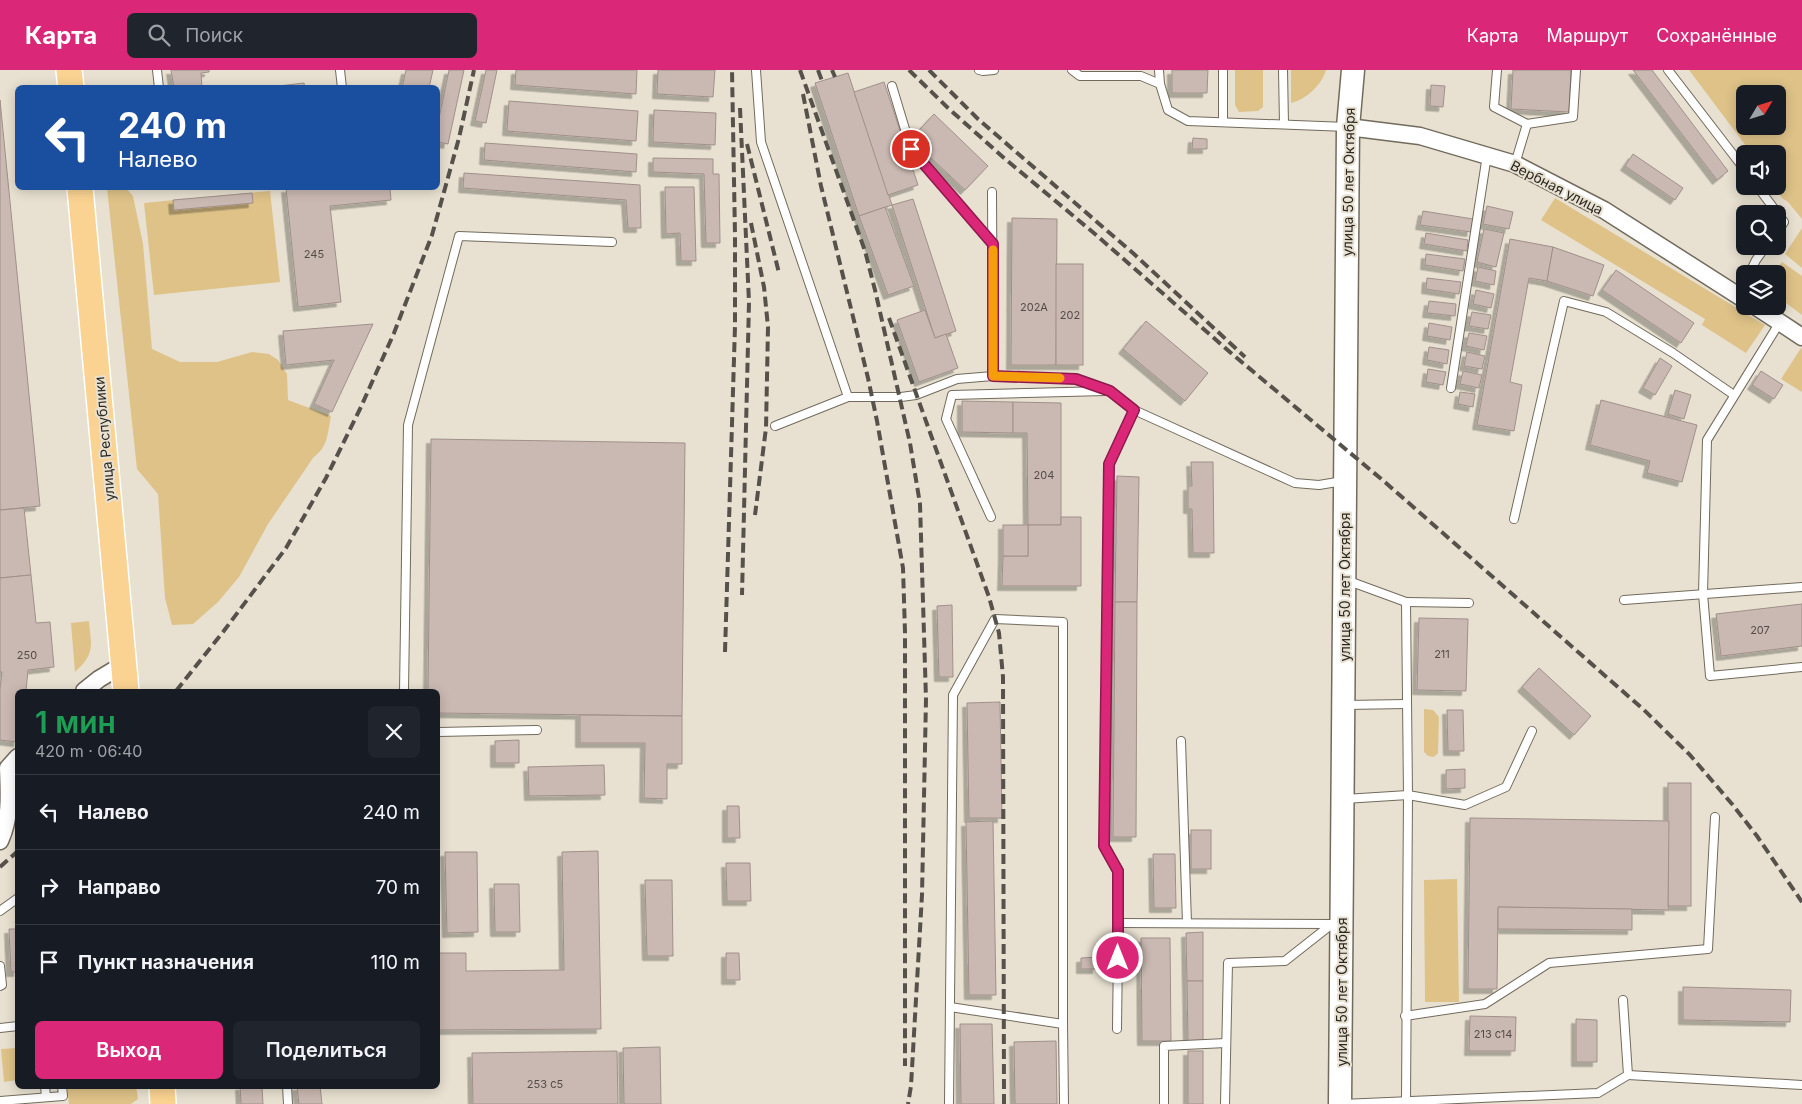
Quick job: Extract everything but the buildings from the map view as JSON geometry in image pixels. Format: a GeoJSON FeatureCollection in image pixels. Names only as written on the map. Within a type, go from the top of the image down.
{"type":"FeatureCollection","features":[{"type":"Feature","properties":{"kind":"main road"},"geometry":{"type":"LineString","coordinates":[[69,70],[71,85]]}},
{"type":"Feature","properties":{"kind":"main road","name":"улица 50 лет Октября"},"geometry":{"type":"LineString","coordinates":[[1340,1104],[1337,924],[1344,705],[1348,127],[1352,70]]}},
{"type":"Feature","properties":{"kind":"main road","name":"улица Республики"},"geometry":{"type":"LineString","coordinates":[[80,190],[126,689]]}},
{"type":"Feature","properties":{"kind":"main road"},"geometry":{"type":"LineString","coordinates":[[162,1089],[163,1104]]}},
{"type":"Feature","properties":{"kind":"street","name":"Вербная улица"},"geometry":{"type":"LineString","coordinates":[[1348,127],[1420,136],[1515,164],[1604,210],[1736,289]]}},
{"type":"Feature","properties":{"kind":"street"},"geometry":{"type":"LineString","coordinates":[[1769,315],[1802,337]]}},
{"type":"Feature","properties":{"kind":"street"},"geometry":{"type":"LineString","coordinates":[[86,689],[124,664]]}},
{"type":"Feature","properties":{"kind":"street"},"geometry":{"type":"LineString","coordinates":[[0,841],[5,830],[10,799],[7,773]]}},
{"type":"Feature","properties":{"kind":"lane"},"geometry":{"type":"LineString","coordinates":[[157,70],[159,85]]}},
{"type":"Feature","properties":{"kind":"lane"},"geometry":{"type":"LineString","coordinates":[[340,70],[342,85]]}},
{"type":"Feature","properties":{"kind":"lane"},"geometry":{"type":"LineString","coordinates":[[756,70],[761,142],[848,397]]}},
{"type":"Feature","properties":{"kind":"lane"},"geometry":{"type":"LineString","coordinates":[[979,70],[983,72],[994,70]]}},
{"type":"Feature","properties":{"kind":"lane"},"geometry":{"type":"LineString","coordinates":[[1072,70],[1080,76],[1141,76],[1160,84]]}},
{"type":"Feature","properties":{"kind":"lane"},"geometry":{"type":"LineString","coordinates":[[1159,70],[1160,84],[1168,110],[1188,121],[1348,127]]}},
{"type":"Feature","properties":{"kind":"lane"},"geometry":{"type":"LineString","coordinates":[[1222,70],[1223,122]]}},
{"type":"Feature","properties":{"kind":"lane"},"geometry":{"type":"LineString","coordinates":[[1283,70],[1284,124]]}},
{"type":"Feature","properties":{"kind":"lane"},"geometry":{"type":"LineString","coordinates":[[1497,70],[1494,107],[1527,124],[1573,117],[1576,70]]}},
{"type":"Feature","properties":{"kind":"lane"},"geometry":{"type":"LineString","coordinates":[[1668,70],[1736,158]]}},
{"type":"Feature","properties":{"kind":"lane"},"geometry":{"type":"LineString","coordinates":[[892,86],[911,149],[993,244]]}},
{"type":"Feature","properties":{"kind":"lane"},"geometry":{"type":"LineString","coordinates":[[1515,164],[1527,124]]}},
{"type":"Feature","properties":{"kind":"lane"},"geometry":{"type":"LineString","coordinates":[[1450,388],[1487,155]]}},
{"type":"Feature","properties":{"kind":"lane"},"geometry":{"type":"LineString","coordinates":[[992,192],[993,376]]}},
{"type":"Feature","properties":{"kind":"lane"},"geometry":{"type":"LineString","coordinates":[[404,689],[408,425],[459,236],[612,242]]}},
{"type":"Feature","properties":{"kind":"lane"},"geometry":{"type":"LineString","coordinates":[[1514,518],[1564,301],[1606,312],[1673,353],[1734,394]]}},
{"type":"Feature","properties":{"kind":"lane"},"geometry":{"type":"LineString","coordinates":[[1780,322],[1707,440],[1702,594],[1710,676],[1802,667]]}},
{"type":"Feature","properties":{"kind":"lane"},"geometry":{"type":"LineString","coordinates":[[775,426],[848,397],[901,397],[928,391],[957,379],[993,376],[1076,379],[1110,391],[1134,410],[1295,483],[1319,485],[1345,481]]}},
{"type":"Feature","properties":{"kind":"lane"},"geometry":{"type":"LineString","coordinates":[[991,517],[946,419],[952,395],[1110,391]]}},
{"type":"Feature","properties":{"kind":"lane"},"geometry":{"type":"LineString","coordinates":[[1117,1029],[1118,871],[1104,846],[1109,464],[1134,410]]}},
{"type":"Feature","properties":{"kind":"lane"},"geometry":{"type":"LineString","coordinates":[[1345,580],[1406,602],[1469,603]]}},
{"type":"Feature","properties":{"kind":"lane"},"geometry":{"type":"LineString","coordinates":[[1624,600],[1802,587]]}},
{"type":"Feature","properties":{"kind":"lane"},"geometry":{"type":"LineString","coordinates":[[1406,602],[1408,795],[1406,1101]]}},
{"type":"Feature","properties":{"kind":"lane"},"geometry":{"type":"LineString","coordinates":[[949,1104],[952,695],[995,619],[1063,622],[1064,1104]]}},
{"type":"Feature","properties":{"kind":"lane"},"geometry":{"type":"LineString","coordinates":[[1344,705],[1406,704]]}},
{"type":"Feature","properties":{"kind":"lane"},"geometry":{"type":"LineString","coordinates":[[440,732],[537,730]]}},
{"type":"Feature","properties":{"kind":"lane"},"geometry":{"type":"LineString","coordinates":[[1342,799],[1408,795],[1465,806],[1506,787],[1532,731]]}},
{"type":"Feature","properties":{"kind":"lane"},"geometry":{"type":"LineString","coordinates":[[1181,740],[1187,923]]}},
{"type":"Feature","properties":{"kind":"lane"},"geometry":{"type":"LineString","coordinates":[[1406,1016],[1485,1004],[1549,963],[1708,949],[1715,817]]}},
{"type":"Feature","properties":{"kind":"lane"},"geometry":{"type":"LineString","coordinates":[[0,911],[15,900]]}},
{"type":"Feature","properties":{"kind":"lane"},"geometry":{"type":"LineString","coordinates":[[1118,923],[1337,924]]}},
{"type":"Feature","properties":{"kind":"lane"},"geometry":{"type":"LineString","coordinates":[[1226,1104],[1228,963],[1285,961],[1337,924]]}},
{"type":"Feature","properties":{"kind":"lane"},"geometry":{"type":"LineString","coordinates":[[0,966],[2,986],[0,986]]}},
{"type":"Feature","properties":{"kind":"lane"},"geometry":{"type":"LineString","coordinates":[[1623,1000],[1628,1075]]}},
{"type":"Feature","properties":{"kind":"lane"},"geometry":{"type":"LineString","coordinates":[[950,1006],[1063,1024]]}},
{"type":"Feature","properties":{"kind":"lane"},"geometry":{"type":"LineString","coordinates":[[0,1028],[15,1026]]}},
{"type":"Feature","properties":{"kind":"lane"},"geometry":{"type":"LineString","coordinates":[[1164,1104],[1164,1046],[1226,1043]]}},
{"type":"Feature","properties":{"kind":"lane"},"geometry":{"type":"LineString","coordinates":[[1340,1104],[1406,1101],[1438,1102],[1598,1093],[1628,1075],[1802,1085]]}},
{"type":"Feature","properties":{"kind":"lane"},"geometry":{"type":"LineString","coordinates":[[45,1089],[46,1097]]}},
{"type":"Feature","properties":{"kind":"lane"},"geometry":{"type":"LineString","coordinates":[[0,1101],[63,1096],[62,1089]]}},
{"type":"Feature","properties":{"kind":"lane"},"geometry":{"type":"LineString","coordinates":[[287,1089],[288,1104]]}},
{"type":"Feature","properties":{"kind":"lane"},"geometry":{"type":"LineString","coordinates":[[1560,1095],[1560,1104]]}},
{"type":"Feature","properties":{"kind":"shaded area"},"geometry":{"type":"Polygon","coordinates":[[[1235,70],[1263,70],[1263,107],[1258,111],[1239,112],[1235,105],[1235,70]]]}},
{"type":"Feature","properties":{"kind":"shaded area"},"geometry":{"type":"Polygon","coordinates":[[[1291,70],[1326,70],[1321,81],[1312,91],[1302,99],[1291,103],[1291,70]]]}},
{"type":"Feature","properties":{"kind":"shaded area"},"geometry":{"type":"Polygon","coordinates":[[[1689,70],[1802,70],[1802,219],[1788,202],[1780,195],[1786,195],[1786,145],[1745,145],[1738,135],[1786,135],[1786,85],[1736,85],[1736,133],[1689,70]]]}},
{"type":"Feature","properties":{"kind":"shaded area"},"geometry":{"type":"Polygon","coordinates":[[[107,190],[128,190],[133,196],[143,244],[152,349],[180,362],[217,362],[252,352],[269,354],[278,360],[287,374],[288,400],[331,416],[325,444],[313,458],[268,524],[239,577],[218,602],[193,624],[172,625],[165,598],[158,494],[137,469],[107,190]]]}},
{"type":"Feature","properties":{"kind":"shaded area"},"geometry":{"type":"Polygon","coordinates":[[[270,191],[280,282],[154,295],[144,203],[270,191]]]}},
{"type":"Feature","properties":{"kind":"shaded area"},"geometry":{"type":"Polygon","coordinates":[[[1555,198],[1736,307],[1736,315],[1748,315],[1765,325],[1746,353],[1702,325],[1705,319],[1541,220],[1555,198]]]}},
{"type":"Feature","properties":{"kind":"shaded area"},"geometry":{"type":"Polygon","coordinates":[[[1802,228],[1802,268],[1786,255],[1802,228]]]}},
{"type":"Feature","properties":{"kind":"shaded area"},"geometry":{"type":"Polygon","coordinates":[[[1782,262],[1802,276],[1802,315],[1786,303],[1786,265],[1780,265],[1782,262]]]}},
{"type":"Feature","properties":{"kind":"shaded area"},"geometry":{"type":"Polygon","coordinates":[[[1802,349],[1802,392],[1781,379],[1802,349]]]}},
{"type":"Feature","properties":{"kind":"shaded area"},"geometry":{"type":"Polygon","coordinates":[[[89,621],[91,649],[86,660],[75,672],[71,623],[89,621]]]}},
{"type":"Feature","properties":{"kind":"shaded area"},"geometry":{"type":"Polygon","coordinates":[[[1424,709],[1433,710],[1439,717],[1438,753],[1434,757],[1428,756],[1424,752],[1424,709]]]}},
{"type":"Feature","properties":{"kind":"shaded area"},"geometry":{"type":"Polygon","coordinates":[[[1457,879],[1459,1002],[1425,1002],[1424,880],[1457,879]]]}},
{"type":"Feature","properties":{"kind":"shaded area"},"geometry":{"type":"Polygon","coordinates":[[[15,1048],[15,1080],[4,1082],[1,1049],[15,1048]]]}},
{"type":"Feature","properties":{"kind":"shaded area"},"geometry":{"type":"Polygon","coordinates":[[[67,1089],[136,1089],[138,1099],[131,1104],[69,1104],[67,1089]]]}},
{"type":"Feature","properties":{"kind":"railway"},"geometry":{"type":"LineString","coordinates":[[178,689],[286,548],[326,478],[360,409],[394,333],[432,235],[459,138],[474,70]]}},
{"type":"Feature","properties":{"kind":"railway"},"geometry":{"type":"LineString","coordinates":[[725,652],[735,326],[732,70]]}},
{"type":"Feature","properties":{"kind":"railway"},"geometry":{"type":"LineString","coordinates":[[800,70],[865,251],[910,443],[920,504],[926,699],[922,895],[911,1086],[908,1104]]}},
{"type":"Feature","properties":{"kind":"railway"},"geometry":{"type":"LineString","coordinates":[[818,70],[822,81]]}},
{"type":"Feature","properties":{"kind":"railway"},"geometry":{"type":"LineString","coordinates":[[832,70],[835,77]]}},
{"type":"Feature","properties":{"kind":"railway"},"geometry":{"type":"LineString","coordinates":[[909,70],[1004,158],[1386,483],[1644,710],[1690,755],[1732,804],[1757,836],[1802,902]]}},
{"type":"Feature","properties":{"kind":"railway"},"geometry":{"type":"LineString","coordinates":[[929,70],[978,119],[1134,254],[1245,357]]}},
{"type":"Feature","properties":{"kind":"railway"},"geometry":{"type":"LineString","coordinates":[[803,94],[821,186],[868,378],[903,568],[905,632],[905,1066]]}},
{"type":"Feature","properties":{"kind":"railway"},"geometry":{"type":"LineString","coordinates":[[740,108],[749,302],[742,595]]}},
{"type":"Feature","properties":{"kind":"railway"},"geometry":{"type":"LineString","coordinates":[[747,144],[779,273]]}},
{"type":"Feature","properties":{"kind":"railway"},"geometry":{"type":"LineString","coordinates":[[751,223],[764,287],[768,327],[766,428],[755,515]]}},
{"type":"Feature","properties":{"kind":"railway"},"geometry":{"type":"LineString","coordinates":[[889,318],[989,597],[999,633],[1003,677],[1004,1104]]}},
{"type":"Feature","properties":{"kind":"railway"},"geometry":{"type":"LineString","coordinates":[[0,867],[15,854]]}},
{"type":"Feature","properties":{"kind":"slow traffic"},"geometry":{"type":"LineString","coordinates":[[993,250],[993,376],[1060,378]]}},
{"type":"Feature","properties":{"kind":"route"},"geometry":{"type":"LineString","coordinates":[[911,149],[993,244],[993,376],[1076,379],[1110,391],[1134,410],[1109,464],[1104,846],[1118,871],[1118,958]]}}]}
